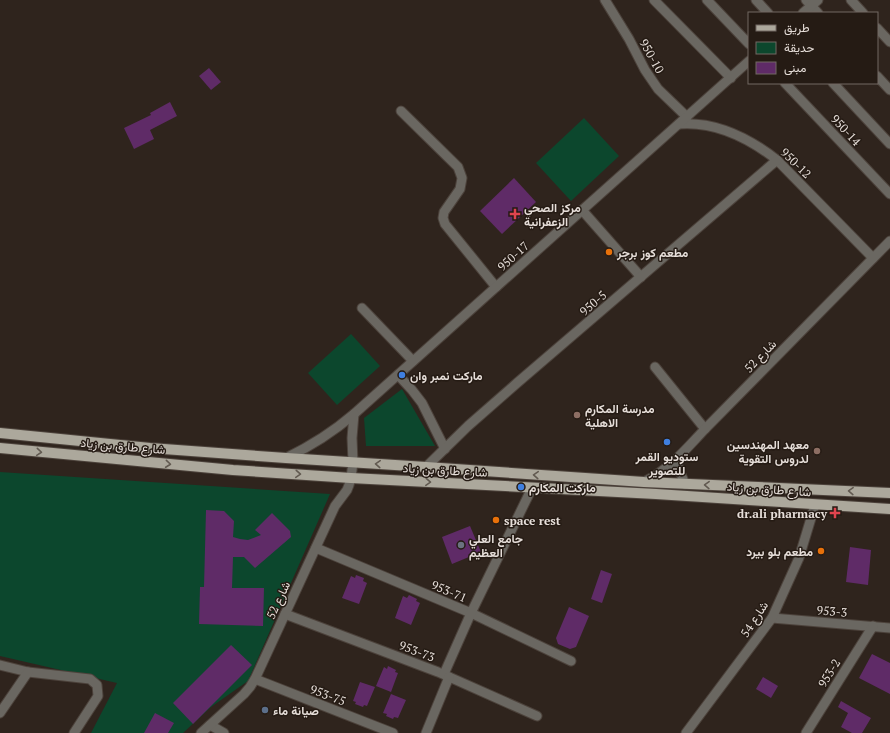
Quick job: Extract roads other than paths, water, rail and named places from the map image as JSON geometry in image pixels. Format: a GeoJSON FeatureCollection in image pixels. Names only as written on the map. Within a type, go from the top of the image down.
{"type":"FeatureCollection","features":[{"type":"Feature","properties":{"kind":"main road","name":"شارع طارق بن زياد"},"geometry":{"type":"LineString","coordinates":[[0,433],[150,448],[286,458],[644,482],[890,493]]}},
{"type":"Feature","properties":{"kind":"main road","name":"شارع طارق بن زياد"},"geometry":{"type":"LineString","coordinates":[[0,448],[233,470],[890,509]]}},
{"type":"Feature","properties":{"kind":"street","name":"950-10"},"geometry":{"type":"LineString","coordinates":[[605,0],[629,39],[645,70],[658,89],[687,117]]}},
{"type":"Feature","properties":{"kind":"street"},"geometry":{"type":"LineString","coordinates":[[654,0],[730,78]]}},
{"type":"Feature","properties":{"kind":"street"},"geometry":{"type":"LineString","coordinates":[[707,0],[748,43]]}},
{"type":"Feature","properties":{"kind":"street"},"geometry":{"type":"LineString","coordinates":[[756,0],[767,12]]}},
{"type":"Feature","properties":{"kind":"street"},"geometry":{"type":"LineString","coordinates":[[851,0],[862,12]]}},
{"type":"Feature","properties":{"kind":"street"},"geometry":{"type":"LineString","coordinates":[[804,12],[812,2],[817,12]]}},
{"type":"Feature","properties":{"kind":"street"},"geometry":{"type":"LineString","coordinates":[[878,29],[890,42]]}},
{"type":"Feature","properties":{"kind":"street","name":"950-17"},"geometry":{"type":"LineString","coordinates":[[286,458],[322,439],[354,414],[748,62]]}},
{"type":"Feature","properties":{"kind":"street"},"geometry":{"type":"LineString","coordinates":[[878,77],[890,90]]}},
{"type":"Feature","properties":{"kind":"street","name":"950-14"},"geometry":{"type":"LineString","coordinates":[[787,84],[890,194]]}},
{"type":"Feature","properties":{"kind":"street"},"geometry":{"type":"LineString","coordinates":[[834,84],[890,144]]}},
{"type":"Feature","properties":{"kind":"street"},"geometry":{"type":"LineString","coordinates":[[401,110],[458,167],[462,178],[460,189],[444,212],[443,218],[445,224],[496,287]]}},
{"type":"Feature","properties":{"kind":"street","name":"950-12"},"geometry":{"type":"LineString","coordinates":[[679,124],[704,124],[730,132],[755,144],[777,160],[873,258]]}},
{"type":"Feature","properties":{"kind":"street","name":"950-5"},"geometry":{"type":"LineString","coordinates":[[426,467],[517,383],[777,160]]}},
{"type":"Feature","properties":{"kind":"street"},"geometry":{"type":"LineString","coordinates":[[582,210],[641,277]]}},
{"type":"Feature","properties":{"kind":"street","name":"شارع 52"},"geometry":{"type":"LineString","coordinates":[[644,482],[658,475],[676,460],[890,241]]}},
{"type":"Feature","properties":{"kind":"street"},"geometry":{"type":"LineString","coordinates":[[362,308],[413,361]]}},
{"type":"Feature","properties":{"kind":"street"},"geometry":{"type":"LineString","coordinates":[[655,367],[705,429]]}},
{"type":"Feature","properties":{"kind":"street"},"geometry":{"type":"LineString","coordinates":[[398,375],[422,403],[445,448]]}},
{"type":"Feature","properties":{"kind":"street","name":"شارع 52"},"geometry":{"type":"LineString","coordinates":[[201,733],[244,694],[255,679],[335,506],[347,490],[351,478],[353,462],[352,438],[354,414]]}},
{"type":"Feature","properties":{"kind":"street"},"geometry":{"type":"LineString","coordinates":[[676,460],[685,484]]}},
{"type":"Feature","properties":{"kind":"street"},"geometry":{"type":"LineString","coordinates":[[426,733],[471,613],[532,488]]}},
{"type":"Feature","properties":{"kind":"street","name":"شارع 54"},"geometry":{"type":"LineString","coordinates":[[686,733],[772,618],[799,558],[815,505]]}},
{"type":"Feature","properties":{"kind":"street","name":"953-71"},"geometry":{"type":"LineString","coordinates":[[316,548],[471,613],[571,661]]}},
{"type":"Feature","properties":{"kind":"street","name":"953-73"},"geometry":{"type":"LineString","coordinates":[[285,614],[447,676],[537,716]]}},
{"type":"Feature","properties":{"kind":"street","name":"953-3"},"geometry":{"type":"LineString","coordinates":[[772,618],[890,628]]}},
{"type":"Feature","properties":{"kind":"street","name":"953-2"},"geometry":{"type":"LineString","coordinates":[[806,733],[873,626]]}},
{"type":"Feature","properties":{"kind":"street"},"geometry":{"type":"LineString","coordinates":[[0,665],[28,672],[90,679],[97,685],[98,696],[74,733]]}},
{"type":"Feature","properties":{"kind":"street"},"geometry":{"type":"LineString","coordinates":[[0,713],[28,672]]}},
{"type":"Feature","properties":{"kind":"street","name":"953-75"},"geometry":{"type":"LineString","coordinates":[[255,679],[392,733]]}},
{"type":"Feature","properties":{"kind":"street"},"geometry":{"type":"LineString","coordinates":[[210,725],[224,733]]}},
{"type":"Feature","properties":{"kind":"place","name":"مركز الصحي الزعفرانية"},"geometry":{"type":"Point","coordinates":[515,214]}},
{"type":"Feature","properties":{"kind":"place","name":"مطعم كوز برجر"},"geometry":{"type":"Point","coordinates":[609,252]}},
{"type":"Feature","properties":{"kind":"place","name":"ماركت نمبر وان"},"geometry":{"type":"Point","coordinates":[402,375]}},
{"type":"Feature","properties":{"kind":"place","name":"مدرسة المكارم الاهلية"},"geometry":{"type":"Point","coordinates":[577,415]}},
{"type":"Feature","properties":{"kind":"place","name":"ستوديو القمر للتصوير"},"geometry":{"type":"Point","coordinates":[667,442]}},
{"type":"Feature","properties":{"kind":"place","name":"معهد المهندسين لدروس التقوية"},"geometry":{"type":"Point","coordinates":[817,451]}},
{"type":"Feature","properties":{"kind":"place","name":"ماركت المكارم"},"geometry":{"type":"Point","coordinates":[521,487]}},
{"type":"Feature","properties":{"kind":"place","name":"dr.ali pharmacy"},"geometry":{"type":"Point","coordinates":[835,513]}},
{"type":"Feature","properties":{"kind":"place","name":"space rest"},"geometry":{"type":"Point","coordinates":[496,520]}},
{"type":"Feature","properties":{"kind":"place","name":"جامع العلي العظيم"},"geometry":{"type":"Point","coordinates":[461,545]}},
{"type":"Feature","properties":{"kind":"place","name":"مطعم بلو بيرد"},"geometry":{"type":"Point","coordinates":[821,551]}},
{"type":"Feature","properties":{"kind":"place","name":"صيانة ماء"},"geometry":{"type":"Point","coordinates":[265,710]}}]}
